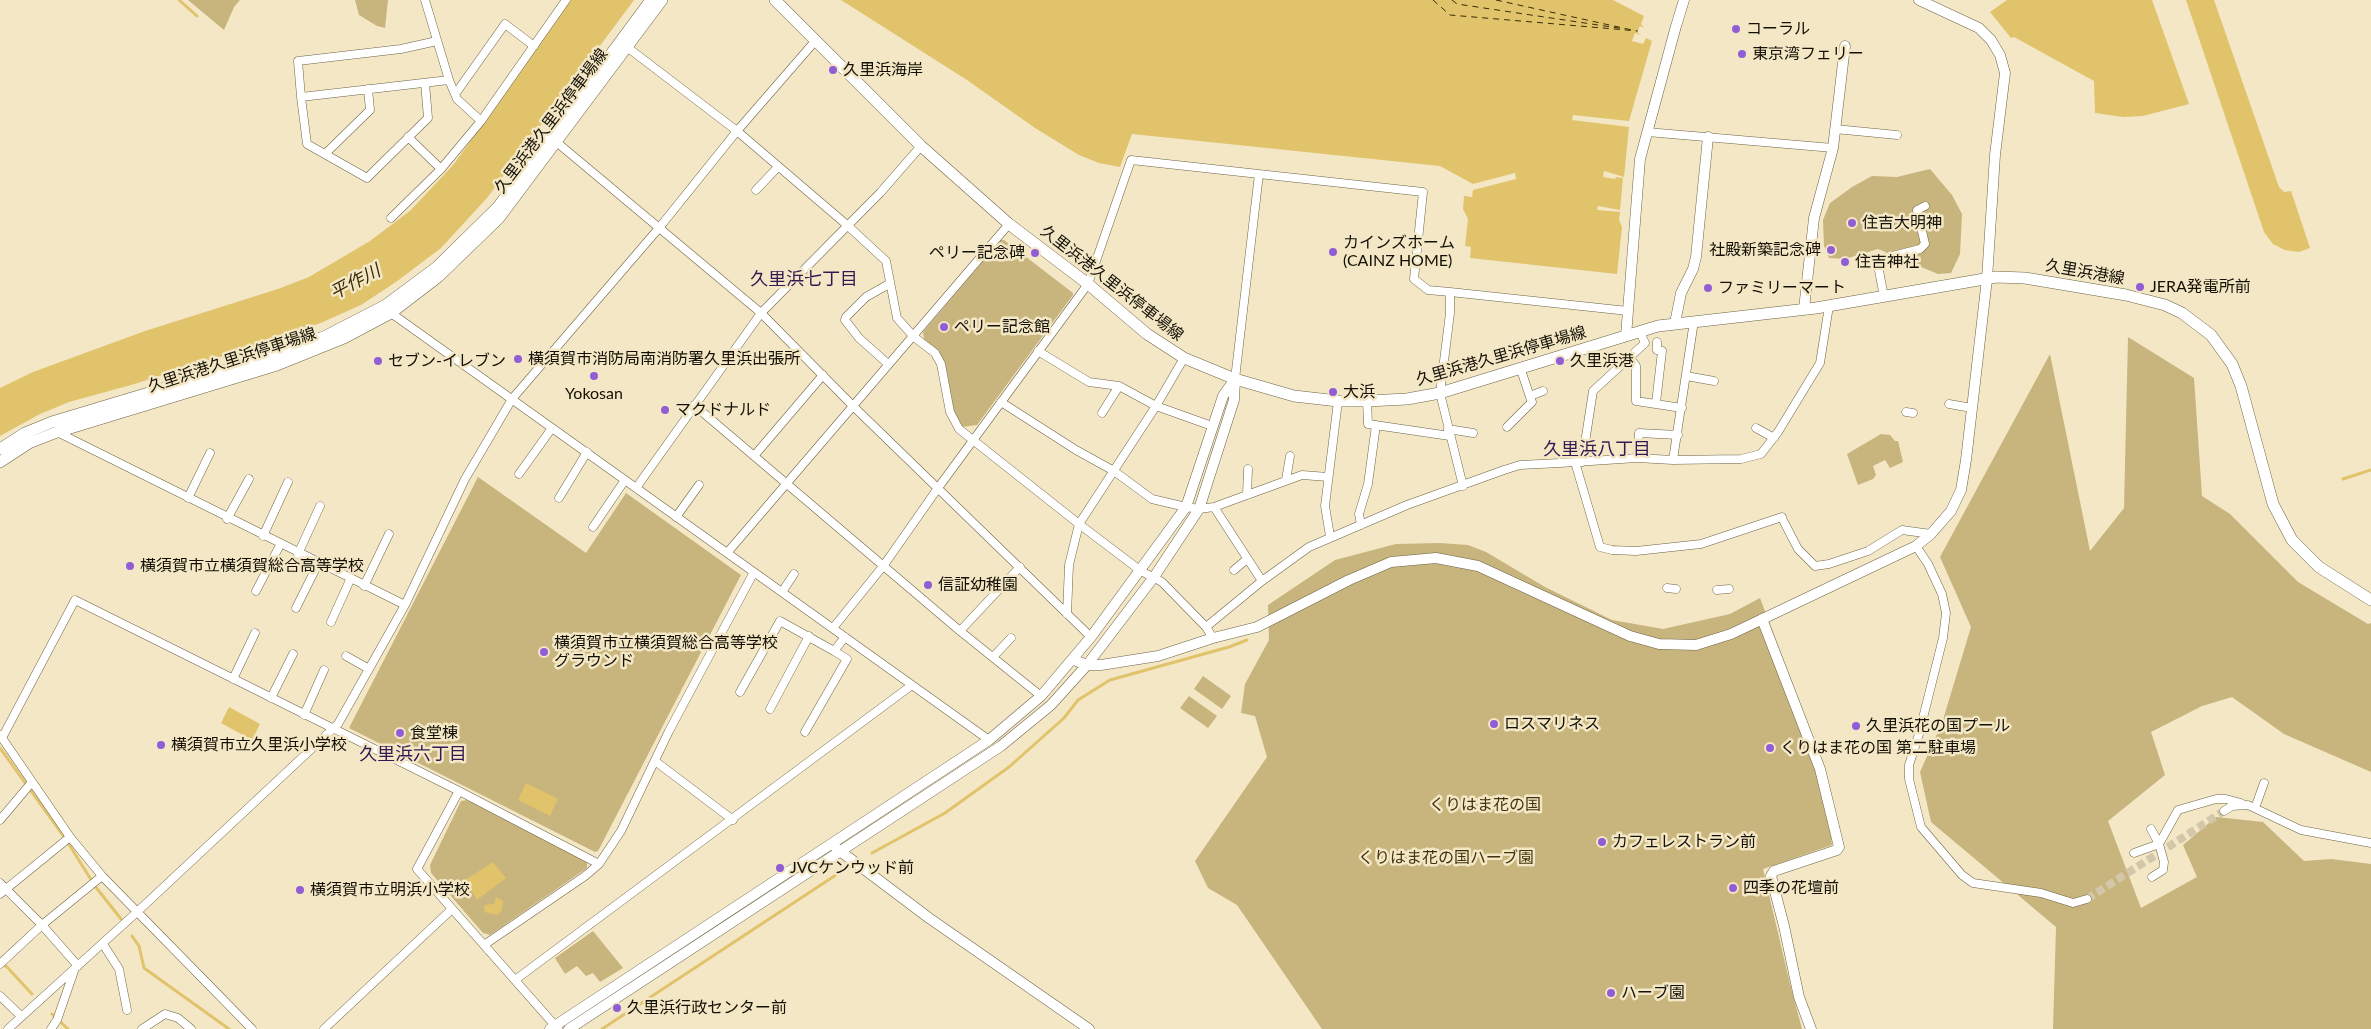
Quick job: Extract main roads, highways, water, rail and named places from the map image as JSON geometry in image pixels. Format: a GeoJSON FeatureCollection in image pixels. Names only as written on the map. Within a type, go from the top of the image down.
{"type":"FeatureCollection","features":[{"type":"Feature","properties":{"kind":"main road","name":"久里浜港久里浜停車場線"},"geometry":{"type":"LineString","coordinates":[[0,462],[29,443],[57,432],[277,365],[344,338],[391,313],[438,277],[480,238],[514,200],[553,140],[652,0]]}},
{"type":"Feature","properties":{"kind":"main road","name":"久里浜港久里浜停車場線"},"geometry":{"type":"LineString","coordinates":[[0,449],[25,433],[52,422],[275,355],[326,336],[386,305],[437,267],[498,207],[627,47],[662,0]]}},
{"type":"Feature","properties":{"kind":"main road","name":"久里浜港久里浜停車場線"},"geometry":{"type":"LineString","coordinates":[[776,0],[922,146],[1009,224],[1088,284],[1147,334],[1184,358],[1235,379],[1294,396],[1338,402],[1406,398],[1440,393],[1521,370],[1626,336]]}},
{"type":"Feature","properties":{"kind":"main road","name":"久里浜港線"},"geometry":{"type":"LineString","coordinates":[[1626,336],[1675,323],[1829,306],[1987,279],[2025,278],[2136,297],[2174,308],[2204,329],[2219,344],[2236,375],[2273,504],[2285,530],[2300,550],[2318,567],[2371,600]]}},
{"type":"Feature","properties":{"kind":"water","name":"平作川"},"geometry":{"type":"Polygon","coordinates":[[[571,0],[634,0],[487,198],[441,248],[396,282],[361,305],[323,322],[284,337],[131,385],[69,402],[40,414],[0,436],[0,388],[33,372],[145,331],[278,289],[309,277],[370,241],[411,210],[454,164],[571,0]]]}},
{"type":"Feature","properties":{"kind":"water"},"geometry":{"type":"Polygon","coordinates":[[[841,0],[1613,0],[1644,16],[1641,24],[1644,28],[1640,26],[1637,32],[1641,35],[1635,33],[1632,41],[1643,44],[1646,38],[1652,41],[1629,121],[1573,115],[1572,120],[1629,127],[1624,177],[1604,171],[1603,177],[1623,178],[1620,210],[1598,206],[1597,210],[1620,212],[1619,220],[1622,227],[1617,274],[1470,258],[1471,247],[1465,246],[1468,219],[1463,209],[1464,196],[1472,197],[1473,190],[1516,179],[1515,173],[1473,184],[1440,166],[1132,134],[1120,167],[1099,163],[1079,155],[1035,128],[967,80],[841,0]]]}},
{"type":"Feature","properties":{"kind":"water"},"geometry":{"type":"Polygon","coordinates":[[[2007,0],[2152,0],[2189,104],[2143,116],[2123,117],[2095,113],[2094,81],[2014,37],[2011,38],[1990,12],[2007,0]]]}},
{"type":"Feature","properties":{"kind":"water"},"geometry":{"type":"Polygon","coordinates":[[[2186,0],[2214,0],[2279,187],[2284,192],[2291,191],[2310,248],[2299,252],[2285,250],[2273,244],[2264,232],[2186,0]]]}},
{"type":"Feature","properties":{"kind":"water"},"geometry":{"type":"Polygon","coordinates":[[[229,707],[260,724],[252,740],[221,723],[229,707]]]}},
{"type":"Feature","properties":{"kind":"water"},"geometry":{"type":"Polygon","coordinates":[[[526,783],[558,799],[550,816],[518,800],[526,783]]]}},
{"type":"Feature","properties":{"kind":"water"},"geometry":{"type":"Polygon","coordinates":[[[493,862],[506,878],[477,900],[465,880],[493,862]]]}},
{"type":"Feature","properties":{"kind":"water"},"geometry":{"type":"Polygon","coordinates":[[[496,897],[503,901],[502,910],[498,915],[484,912],[485,905],[494,904],[496,897]]]}},
{"type":"Feature","properties":{"kind":"waterway"},"geometry":{"type":"LineString","coordinates":[[179,0],[197,16]]}},
{"type":"Feature","properties":{"kind":"waterway"},"geometry":{"type":"LineString","coordinates":[[2343,479],[2371,470]]}},
{"type":"Feature","properties":{"kind":"waterway"},"geometry":{"type":"LineString","coordinates":[[872,853],[945,813],[1009,767],[1064,718],[1078,700],[1110,680],[1229,647],[1247,640]]}},
{"type":"Feature","properties":{"kind":"waterway"},"geometry":{"type":"LineString","coordinates":[[0,748],[65,838],[95,886],[121,919]]}},
{"type":"Feature","properties":{"kind":"waterway"},"geometry":{"type":"LineString","coordinates":[[602,1029],[839,873]]}},
{"type":"Feature","properties":{"kind":"waterway"},"geometry":{"type":"LineString","coordinates":[[132,936],[139,946],[144,968],[229,1029]]}},
{"type":"Feature","properties":{"kind":"waterway"},"geometry":{"type":"LineString","coordinates":[[2,964],[32,994]]}},
{"type":"Feature","properties":{"kind":"waterway"},"geometry":{"type":"LineString","coordinates":[[52,1014],[68,1029]]}},
{"type":"Feature","properties":{"kind":"tunnel"},"geometry":{"type":"LineString","coordinates":[[2087,899],[2224,811]]}},
{"type":"Feature","properties":{"kind":"place","name":"コーラル"},"geometry":{"type":"Point","coordinates":[1736,29]}},
{"type":"Feature","properties":{"kind":"place","name":"東京湾フェリー"},"geometry":{"type":"Point","coordinates":[1742,54]}},
{"type":"Feature","properties":{"kind":"place","name":"久里浜海岸"},"geometry":{"type":"Point","coordinates":[833,70]}},
{"type":"Feature","properties":{"kind":"place","name":"住吉大明神"},"geometry":{"type":"Point","coordinates":[1852,223]}},
{"type":"Feature","properties":{"kind":"place","name":"社殿新築記念碑"},"geometry":{"type":"Point","coordinates":[1831,250]}},
{"type":"Feature","properties":{"kind":"place","name":"カインズホーム (CAINZ HOME)"},"geometry":{"type":"Point","coordinates":[1333,252]}},
{"type":"Feature","properties":{"kind":"place","name":"ペリー記念碑"},"geometry":{"type":"Point","coordinates":[1035,253]}},
{"type":"Feature","properties":{"kind":"place","name":"住吉神社"},"geometry":{"type":"Point","coordinates":[1845,262]}},
{"type":"Feature","properties":{"kind":"place","name":"JERA発電所前"},"geometry":{"type":"Point","coordinates":[2140,287]}},
{"type":"Feature","properties":{"kind":"place","name":"ファミリーマート"},"geometry":{"type":"Point","coordinates":[1708,288]}},
{"type":"Feature","properties":{"kind":"place","name":"ペリー記念館"},"geometry":{"type":"Point","coordinates":[944,327]}},
{"type":"Feature","properties":{"kind":"place","name":"横須賀市消防局南消防署久里浜出張所"},"geometry":{"type":"Point","coordinates":[518,359]}},
{"type":"Feature","properties":{"kind":"place","name":"セブン-イレブン"},"geometry":{"type":"Point","coordinates":[378,361]}},
{"type":"Feature","properties":{"kind":"place","name":"久里浜港"},"geometry":{"type":"Point","coordinates":[1560,361]}},
{"type":"Feature","properties":{"kind":"place","name":"Yokosan"},"geometry":{"type":"Point","coordinates":[594,376]}},
{"type":"Feature","properties":{"kind":"place","name":"大浜"},"geometry":{"type":"Point","coordinates":[1333,392]}},
{"type":"Feature","properties":{"kind":"place","name":"マクドナルド"},"geometry":{"type":"Point","coordinates":[665,410]}},
{"type":"Feature","properties":{"kind":"place","name":"横須賀市立横須賀総合高等学校"},"geometry":{"type":"Point","coordinates":[130,566]}},
{"type":"Feature","properties":{"kind":"place","name":"信証幼稚園"},"geometry":{"type":"Point","coordinates":[928,585]}},
{"type":"Feature","properties":{"kind":"place","name":"横須賀市立横須賀総合高等学校 グラウンド"},"geometry":{"type":"Point","coordinates":[544,652]}},
{"type":"Feature","properties":{"kind":"place","name":"ロスマリネス"},"geometry":{"type":"Point","coordinates":[1494,724]}},
{"type":"Feature","properties":{"kind":"place","name":"久里浜花の国プール"},"geometry":{"type":"Point","coordinates":[1856,726]}},
{"type":"Feature","properties":{"kind":"place","name":"食堂棟"},"geometry":{"type":"Point","coordinates":[400,733]}},
{"type":"Feature","properties":{"kind":"place","name":"横須賀市立久里浜小学校"},"geometry":{"type":"Point","coordinates":[161,745]}},
{"type":"Feature","properties":{"kind":"place","name":"くりはま花の国 第二駐車場"},"geometry":{"type":"Point","coordinates":[1770,748]}},
{"type":"Feature","properties":{"kind":"place","name":"カフェレストラン前"},"geometry":{"type":"Point","coordinates":[1602,842]}},
{"type":"Feature","properties":{"kind":"place","name":"JVCケンウッド前"},"geometry":{"type":"Point","coordinates":[780,868]}},
{"type":"Feature","properties":{"kind":"place","name":"四季の花壇前"},"geometry":{"type":"Point","coordinates":[1733,888]}},
{"type":"Feature","properties":{"kind":"place","name":"横須賀市立明浜小学校"},"geometry":{"type":"Point","coordinates":[300,890]}},
{"type":"Feature","properties":{"kind":"place","name":"ハーブ園"},"geometry":{"type":"Point","coordinates":[1611,993]}},
{"type":"Feature","properties":{"kind":"place","name":"久里浜行政センター前"},"geometry":{"type":"Point","coordinates":[617,1008]}},
{"type":"Feature","properties":{"kind":"district","name":"久里浜七丁目"},"geometry":{"type":"Point","coordinates":[804,279]}},
{"type":"Feature","properties":{"kind":"district","name":"久里浜八丁目"},"geometry":{"type":"Point","coordinates":[1597,449]}},
{"type":"Feature","properties":{"kind":"district","name":"久里浜六丁目"},"geometry":{"type":"Point","coordinates":[413,754]}},
{"type":"Feature","properties":{"kind":"park label","name":"くりはま花の国"},"geometry":{"type":"Point","coordinates":[1485,805]}},
{"type":"Feature","properties":{"kind":"park label","name":"くりはま花の国ハーブ園"},"geometry":{"type":"Point","coordinates":[1446,858]}}]}
